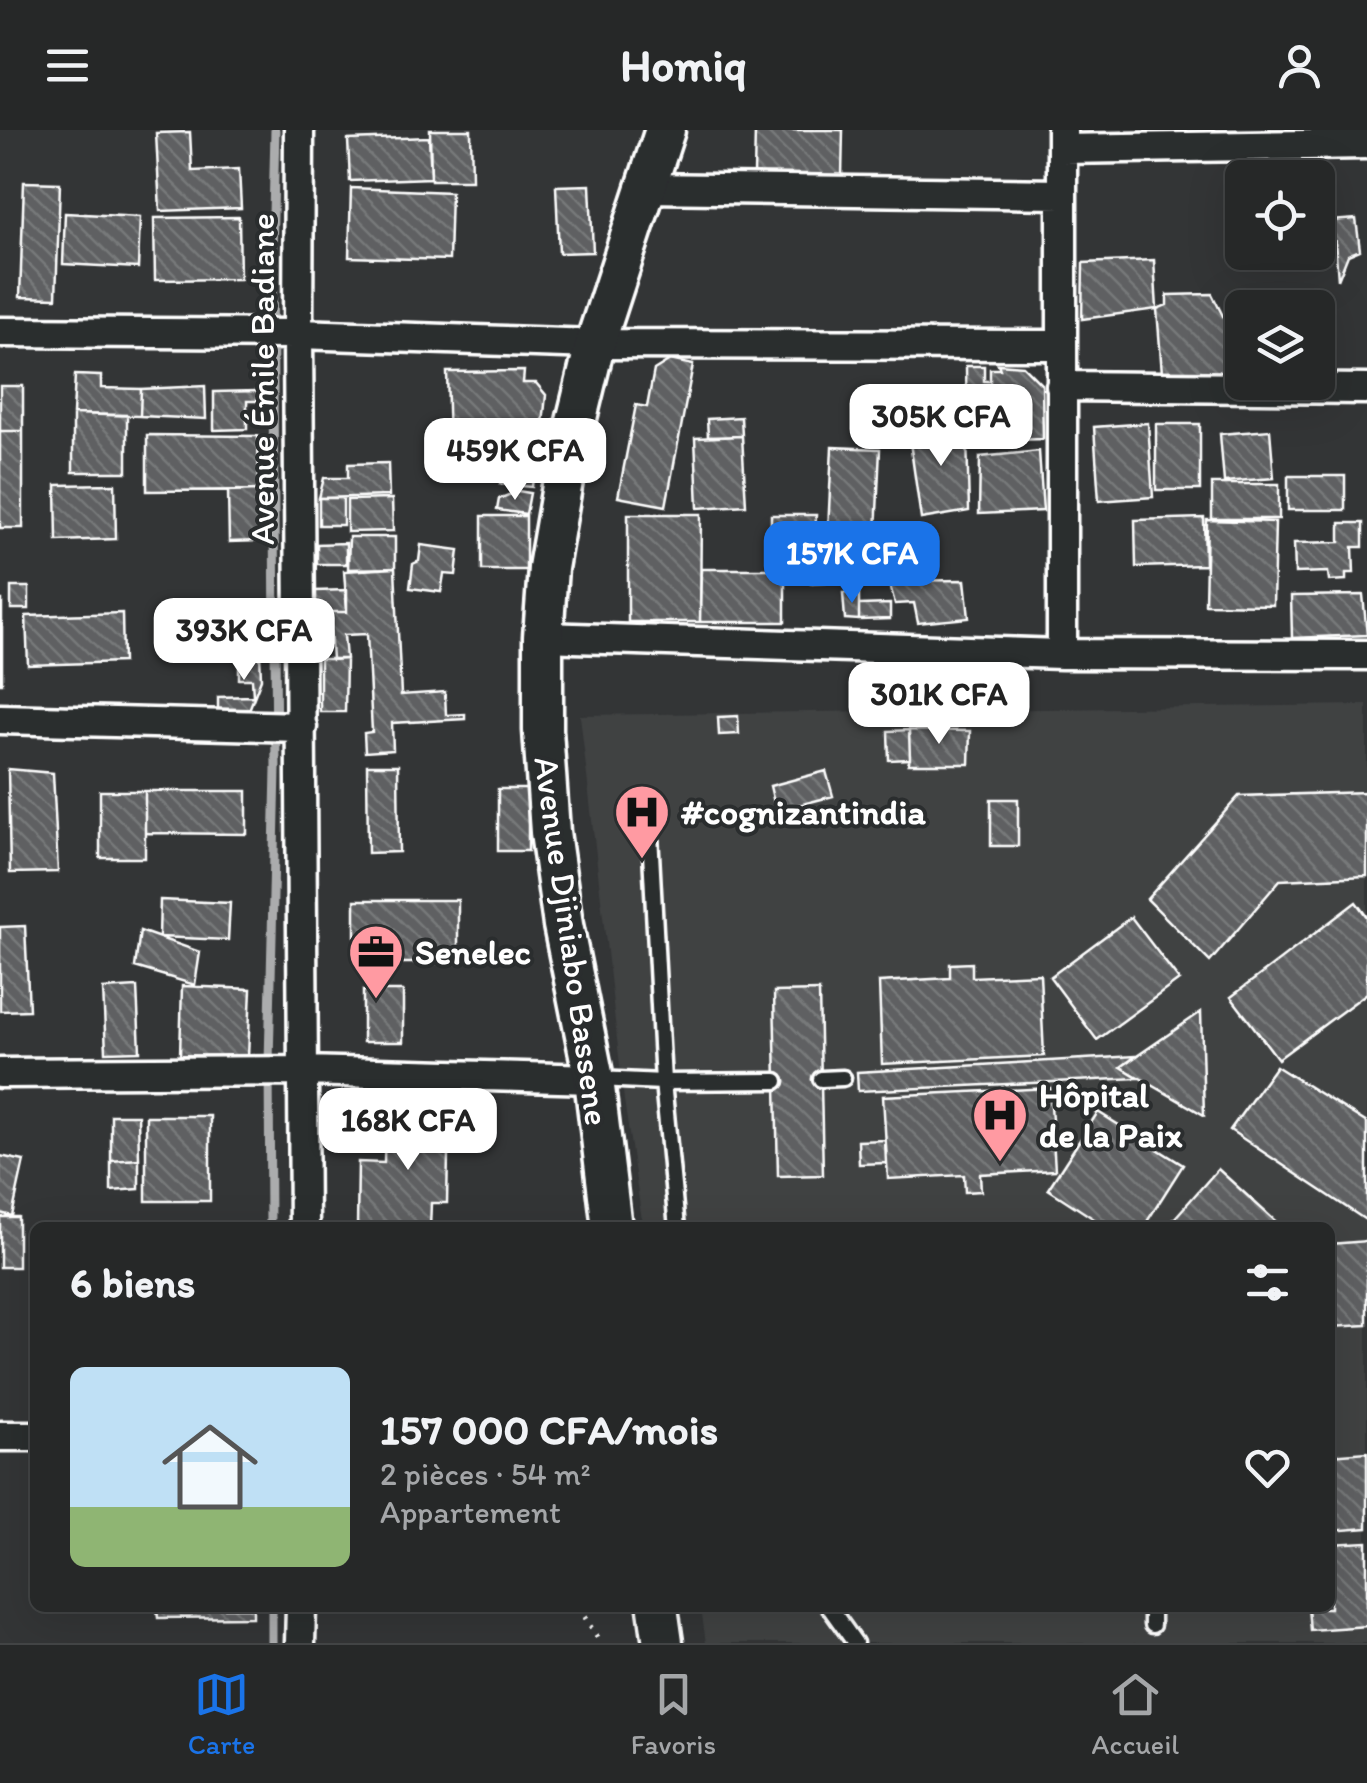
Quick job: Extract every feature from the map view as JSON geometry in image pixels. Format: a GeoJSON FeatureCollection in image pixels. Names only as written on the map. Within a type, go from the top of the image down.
{"type":"FeatureCollection","features":[{"type":"Feature","properties":{"kind":"main road","name":"Avenue Djiniabo Bassene"},"geometry":{"type":"LineString","coordinates":[[611,1222],[594,1079],[563,925],[550,832],[542,730],[543,637],[548,568],[566,463],[596,344],[665,130]]}},
{"type":"Feature","properties":{"kind":"main road"},"geometry":{"type":"LineString","coordinates":[[659,1612],[663,1643]]}},
{"type":"Feature","properties":{"kind":"street","name":"Avenue Émile Badiane"},"geometry":{"type":"LineString","coordinates":[[299,130],[304,1222]]}},
{"type":"Feature","properties":{"kind":"street"},"geometry":{"type":"LineString","coordinates":[[1062,654],[1062,140],[1367,144]]}},
{"type":"Feature","properties":{"kind":"street"},"geometry":{"type":"LineString","coordinates":[[645,188],[1062,194]]}},
{"type":"Feature","properties":{"kind":"street"},"geometry":{"type":"LineString","coordinates":[[0,332],[298,334],[596,344],[1060,345]]}},
{"type":"Feature","properties":{"kind":"street"},"geometry":{"type":"LineString","coordinates":[[1061,386],[1367,389]]}},
{"type":"Feature","properties":{"kind":"street"},"geometry":{"type":"LineString","coordinates":[[543,637],[1062,654],[1367,655]]}},
{"type":"Feature","properties":{"kind":"street"},"geometry":{"type":"LineString","coordinates":[[0,719],[302,728]]}},
{"type":"Feature","properties":{"kind":"street"},"geometry":{"type":"LineString","coordinates":[[0,1073],[304,1071],[594,1079]]}},
{"type":"Feature","properties":{"kind":"street"},"geometry":{"type":"LineString","coordinates":[[0,1436],[30,1436]]}},
{"type":"Feature","properties":{"kind":"street"},"geometry":{"type":"LineString","coordinates":[[300,1643],[301,1612]]}},
{"type":"Feature","properties":{"kind":"lane"},"geometry":{"type":"LineString","coordinates":[[650,834],[663,1082],[676,1222]]}},
{"type":"Feature","properties":{"kind":"lane"},"geometry":{"type":"LineString","coordinates":[[821,1079],[843,1078]]}},
{"type":"Feature","properties":{"kind":"lane"},"geometry":{"type":"LineString","coordinates":[[594,1079],[776,1081]]}},
{"type":"Feature","properties":{"kind":"lane"},"geometry":{"type":"LineString","coordinates":[[833,1612],[855,1643]]}},
{"type":"Feature","properties":{"kind":"lane"},"geometry":{"type":"LineString","coordinates":[[1152,1612],[1152,1625]]}},
{"type":"Feature","properties":{"kind":"path"},"geometry":{"type":"LineString","coordinates":[[582,1612],[601,1643]]}},
{"type":"Feature","properties":{"kind":"shaded area","name":"Hôpital de la Paix"},"geometry":{"type":"Polygon","coordinates":[[[1367,705],[1367,1643],[706,1643],[702,1612],[1335,1612],[1335,1222],[642,1222],[624,1100],[580,715],[1367,705]]]}},
{"type":"Feature","properties":{"kind":"building"},"geometry":{"type":"Polygon","coordinates":[[[430,130],[471,130],[472,180],[431,180],[430,130]]]}},
{"type":"Feature","properties":{"kind":"building"},"geometry":{"type":"Polygon","coordinates":[[[755,130],[843,130],[842,177],[754,176],[755,130]]]}},
{"type":"Feature","properties":{"kind":"building"},"geometry":{"type":"Polygon","coordinates":[[[190,132],[192,171],[239,169],[241,208],[160,211],[156,133],[190,132]]]}},
{"type":"Feature","properties":{"kind":"building"},"geometry":{"type":"Polygon","coordinates":[[[429,137],[431,178],[350,181],[348,140],[429,137]]]}},
{"type":"Feature","properties":{"kind":"building"},"geometry":{"type":"Polygon","coordinates":[[[24,182],[60,183],[56,298],[20,297],[24,182]]]}},
{"type":"Feature","properties":{"kind":"building"},"geometry":{"type":"Polygon","coordinates":[[[590,185],[593,252],[559,253],[556,186],[590,185]]]}},
{"type":"Feature","properties":{"kind":"building"},"geometry":{"type":"Polygon","coordinates":[[[351,188],[451,192],[449,260],[349,257],[351,188]]]}},
{"type":"Feature","properties":{"kind":"building"},"geometry":{"type":"Polygon","coordinates":[[[65,213],[140,217],[138,268],[63,264],[65,213]]]}},
{"type":"Feature","properties":{"kind":"building"},"geometry":{"type":"Polygon","coordinates":[[[239,217],[240,279],[155,280],[154,218],[239,217]]]}},
{"type":"Feature","properties":{"kind":"building"},"geometry":{"type":"Polygon","coordinates":[[[1356,219],[1360,250],[1348,255],[1338,280],[1335,241],[1335,221],[1356,219]]]}},
{"type":"Feature","properties":{"kind":"building"},"geometry":{"type":"Polygon","coordinates":[[[1154,260],[1157,309],[1082,319],[1083,263],[1154,260]]]}},
{"type":"Feature","properties":{"kind":"building"},"geometry":{"type":"Polygon","coordinates":[[[1212,294],[1225,320],[1225,374],[1162,373],[1157,309],[1167,305],[1167,295],[1212,294]]]}},
{"type":"Feature","properties":{"kind":"building"},"geometry":{"type":"Polygon","coordinates":[[[670,360],[693,365],[666,506],[618,497],[636,405],[647,407],[654,370],[670,360]]]}},
{"type":"Feature","properties":{"kind":"building"},"geometry":{"type":"Polygon","coordinates":[[[998,364],[1023,366],[1042,385],[1043,439],[1014,440],[1014,423],[987,423],[988,435],[967,435],[966,366],[984,366],[984,381],[990,381],[990,369],[1000,369],[998,364]]]}},
{"type":"Feature","properties":{"kind":"building"},"geometry":{"type":"Polygon","coordinates":[[[524,371],[523,383],[536,383],[546,395],[543,424],[522,424],[522,443],[449,443],[447,372],[524,371]]]}},
{"type":"Feature","properties":{"kind":"building"},"geometry":{"type":"Polygon","coordinates":[[[75,375],[101,376],[101,388],[141,389],[140,416],[73,414],[75,375]]]}},
{"type":"Feature","properties":{"kind":"building"},"geometry":{"type":"Polygon","coordinates":[[[0,386],[23,386],[23,431],[0,431],[0,386]]]}},
{"type":"Feature","properties":{"kind":"building"},"geometry":{"type":"Polygon","coordinates":[[[205,386],[206,419],[140,416],[141,389],[205,386]]]}},
{"type":"Feature","properties":{"kind":"building"},"geometry":{"type":"Polygon","coordinates":[[[257,391],[258,401],[247,401],[247,429],[214,430],[214,392],[257,391]]]}},
{"type":"Feature","properties":{"kind":"building"},"geometry":{"type":"Polygon","coordinates":[[[73,414],[127,415],[127,472],[73,472],[73,414]]]}},
{"type":"Feature","properties":{"kind":"building"},"geometry":{"type":"Polygon","coordinates":[[[741,417],[742,436],[708,437],[707,419],[741,417]]]}},
{"type":"Feature","properties":{"kind":"building"},"geometry":{"type":"Polygon","coordinates":[[[959,417],[967,435],[969,511],[921,519],[909,435],[959,417]]]}},
{"type":"Feature","properties":{"kind":"building"},"geometry":{"type":"Polygon","coordinates":[[[1148,423],[1153,497],[1099,501],[1094,427],[1148,423]]]}},
{"type":"Feature","properties":{"kind":"building"},"geometry":{"type":"Polygon","coordinates":[[[522,424],[543,424],[542,461],[510,461],[510,443],[522,443],[522,424]]]}},
{"type":"Feature","properties":{"kind":"building"},"geometry":{"type":"Polygon","coordinates":[[[1156,424],[1200,424],[1200,490],[1156,490],[1156,424]]]}},
{"type":"Feature","properties":{"kind":"building"},"geometry":{"type":"Polygon","coordinates":[[[1270,430],[1274,478],[1224,482],[1220,434],[1270,430]]]}},
{"type":"Feature","properties":{"kind":"building"},"geometry":{"type":"Polygon","coordinates":[[[0,431],[23,431],[23,528],[0,528],[0,431]]]}},
{"type":"Feature","properties":{"kind":"building"},"geometry":{"type":"Polygon","coordinates":[[[147,435],[258,436],[259,490],[147,491],[147,435]]]}},
{"type":"Feature","properties":{"kind":"building"},"geometry":{"type":"Polygon","coordinates":[[[742,436],[746,505],[698,508],[695,438],[742,436]]]}},
{"type":"Feature","properties":{"kind":"building"},"geometry":{"type":"Polygon","coordinates":[[[832,447],[880,449],[876,533],[828,531],[832,447]]]}},
{"type":"Feature","properties":{"kind":"building"},"geometry":{"type":"Polygon","coordinates":[[[1039,451],[1043,511],[979,514],[980,457],[1039,451]]]}},
{"type":"Feature","properties":{"kind":"building"},"geometry":{"type":"Polygon","coordinates":[[[388,463],[389,496],[319,498],[324,478],[348,478],[348,464],[388,463]]]}},
{"type":"Feature","properties":{"kind":"building"},"geometry":{"type":"Polygon","coordinates":[[[502,465],[534,468],[532,487],[500,484],[502,465]]]}},
{"type":"Feature","properties":{"kind":"building"},"geometry":{"type":"Polygon","coordinates":[[[1288,476],[1345,476],[1345,510],[1288,510],[1288,476]]]}},
{"type":"Feature","properties":{"kind":"building"},"geometry":{"type":"Polygon","coordinates":[[[115,484],[116,539],[57,541],[56,485],[115,484]]]}},
{"type":"Feature","properties":{"kind":"building"},"geometry":{"type":"Polygon","coordinates":[[[1212,484],[1279,484],[1279,519],[1212,519],[1212,484]]]}},
{"type":"Feature","properties":{"kind":"building"},"geometry":{"type":"Polygon","coordinates":[[[259,490],[260,541],[229,542],[228,491],[259,490]]]}},
{"type":"Feature","properties":{"kind":"building"},"geometry":{"type":"Polygon","coordinates":[[[518,491],[530,493],[526,514],[497,510],[499,499],[518,491]]]}},
{"type":"Feature","properties":{"kind":"building"},"geometry":{"type":"Polygon","coordinates":[[[319,498],[343,498],[343,525],[319,525],[319,498]]]}},
{"type":"Feature","properties":{"kind":"building"},"geometry":{"type":"Polygon","coordinates":[[[392,499],[393,531],[347,532],[347,500],[392,499]]]}},
{"type":"Feature","properties":{"kind":"building"},"geometry":{"type":"Polygon","coordinates":[[[628,514],[701,514],[700,622],[628,622],[628,514]]]}},
{"type":"Feature","properties":{"kind":"building"},"geometry":{"type":"Polygon","coordinates":[[[771,515],[816,515],[815,535],[771,534],[771,515]]]}},
{"type":"Feature","properties":{"kind":"building"},"geometry":{"type":"Polygon","coordinates":[[[482,516],[526,516],[526,570],[482,570],[482,516]]]}},
{"type":"Feature","properties":{"kind":"building"},"geometry":{"type":"Polygon","coordinates":[[[1204,518],[1205,565],[1136,567],[1135,520],[1204,518]]]}},
{"type":"Feature","properties":{"kind":"building"},"geometry":{"type":"Polygon","coordinates":[[[1207,520],[1275,522],[1273,605],[1205,604],[1207,520]]]}},
{"type":"Feature","properties":{"kind":"building"},"geometry":{"type":"Polygon","coordinates":[[[1340,523],[1363,523],[1363,547],[1353,547],[1354,573],[1346,573],[1346,580],[1329,581],[1328,572],[1295,573],[1294,543],[1340,542],[1340,523]]]}},
{"type":"Feature","properties":{"kind":"building"},"geometry":{"type":"Polygon","coordinates":[[[852,536],[855,580],[811,583],[787,566],[786,540],[852,536]]]}},
{"type":"Feature","properties":{"kind":"building"},"geometry":{"type":"Polygon","coordinates":[[[349,537],[395,537],[395,568],[348,569],[349,537]]]}},
{"type":"Feature","properties":{"kind":"building"},"geometry":{"type":"Polygon","coordinates":[[[346,543],[346,564],[317,564],[317,544],[346,543]]]}},
{"type":"Feature","properties":{"kind":"building"},"geometry":{"type":"Polygon","coordinates":[[[421,545],[459,550],[456,575],[444,574],[441,592],[410,588],[413,564],[419,561],[421,545]]]}},
{"type":"Feature","properties":{"kind":"building"},"geometry":{"type":"Polygon","coordinates":[[[395,568],[401,695],[445,692],[446,715],[465,714],[465,719],[392,723],[393,750],[365,752],[364,733],[372,732],[367,634],[344,635],[346,659],[332,660],[329,612],[347,612],[344,571],[395,568]]]}},
{"type":"Feature","properties":{"kind":"building"},"geometry":{"type":"Polygon","coordinates":[[[701,569],[785,569],[785,622],[700,622],[701,569]]]}},
{"type":"Feature","properties":{"kind":"building"},"geometry":{"type":"Polygon","coordinates":[[[965,580],[969,618],[918,623],[914,603],[895,604],[889,581],[965,580]]]}},
{"type":"Feature","properties":{"kind":"building"},"geometry":{"type":"Polygon","coordinates":[[[11,587],[29,587],[29,609],[11,609],[11,587]]]}},
{"type":"Feature","properties":{"kind":"building"},"geometry":{"type":"Polygon","coordinates":[[[347,590],[347,612],[315,612],[315,591],[347,590]]]}},
{"type":"Feature","properties":{"kind":"building"},"geometry":{"type":"Polygon","coordinates":[[[843,593],[859,593],[859,620],[845,619],[843,593]]]}},
{"type":"Feature","properties":{"kind":"building"},"geometry":{"type":"Polygon","coordinates":[[[1363,595],[1367,635],[1292,638],[1291,596],[1363,595]]]}},
{"type":"Feature","properties":{"kind":"building"},"geometry":{"type":"Polygon","coordinates":[[[2,600],[2,683],[0,683],[2,600]]]}},
{"type":"Feature","properties":{"kind":"building"},"geometry":{"type":"Polygon","coordinates":[[[890,604],[890,619],[859,620],[859,605],[890,604]]]}},
{"type":"Feature","properties":{"kind":"building"},"geometry":{"type":"Polygon","coordinates":[[[122,613],[123,662],[28,665],[26,616],[122,613]]]}},
{"type":"Feature","properties":{"kind":"building"},"geometry":{"type":"Polygon","coordinates":[[[260,652],[261,679],[249,710],[218,711],[218,697],[253,696],[252,679],[239,679],[239,653],[260,652]]]}},
{"type":"Feature","properties":{"kind":"building"},"geometry":{"type":"Polygon","coordinates":[[[320,659],[346,659],[345,712],[320,712],[320,659]]]}},
{"type":"Feature","properties":{"kind":"building"},"geometry":{"type":"Polygon","coordinates":[[[738,716],[739,734],[719,735],[718,717],[738,716]]]}},
{"type":"Feature","properties":{"kind":"building"},"geometry":{"type":"Polygon","coordinates":[[[909,730],[970,731],[969,764],[908,764],[909,730]]]}},
{"type":"Feature","properties":{"kind":"building"},"geometry":{"type":"Polygon","coordinates":[[[909,730],[910,759],[889,760],[888,731],[909,730]]]}},
{"type":"Feature","properties":{"kind":"building"},"geometry":{"type":"Polygon","coordinates":[[[367,765],[398,765],[399,852],[368,853],[367,765]]]}},
{"type":"Feature","properties":{"kind":"building"},"geometry":{"type":"Polygon","coordinates":[[[8,769],[53,773],[58,872],[10,873],[8,769]]]}},
{"type":"Feature","properties":{"kind":"building"},"geometry":{"type":"Polygon","coordinates":[[[826,771],[833,796],[776,811],[770,786],[826,771]]]}},
{"type":"Feature","properties":{"kind":"building"},"geometry":{"type":"Polygon","coordinates":[[[498,789],[528,789],[528,851],[498,851],[498,789]]]}},
{"type":"Feature","properties":{"kind":"building"},"geometry":{"type":"Polygon","coordinates":[[[100,791],[145,791],[145,858],[100,858],[100,791]]]}},
{"type":"Feature","properties":{"kind":"building"},"geometry":{"type":"Polygon","coordinates":[[[145,791],[247,791],[247,834],[145,833],[145,791]]]}},
{"type":"Feature","properties":{"kind":"building"},"geometry":{"type":"Polygon","coordinates":[[[1367,792],[1367,876],[1280,880],[1210,962],[1147,899],[1239,796],[1367,792]]]}},
{"type":"Feature","properties":{"kind":"building"},"geometry":{"type":"Polygon","coordinates":[[[991,799],[1018,799],[1018,846],[991,846],[991,799]]]}},
{"type":"Feature","properties":{"kind":"building"},"geometry":{"type":"Polygon","coordinates":[[[160,900],[230,903],[228,940],[159,937],[160,900]]]}},
{"type":"Feature","properties":{"kind":"building"},"geometry":{"type":"Polygon","coordinates":[[[355,900],[458,900],[458,963],[355,963],[355,900]]]}},
{"type":"Feature","properties":{"kind":"building"},"geometry":{"type":"Polygon","coordinates":[[[1356,902],[1367,917],[1367,993],[1278,1059],[1231,997],[1356,902]]]}},
{"type":"Feature","properties":{"kind":"building"},"geometry":{"type":"Polygon","coordinates":[[[1131,917],[1179,980],[1097,1040],[1050,977],[1131,917]]]}},
{"type":"Feature","properties":{"kind":"building"},"geometry":{"type":"Polygon","coordinates":[[[25,926],[29,1010],[0,1011],[0,927],[25,926]]]}},
{"type":"Feature","properties":{"kind":"building"},"geometry":{"type":"Polygon","coordinates":[[[140,931],[200,952],[195,985],[135,967],[140,931]]]}},
{"type":"Feature","properties":{"kind":"building"},"geometry":{"type":"Polygon","coordinates":[[[972,963],[972,977],[1040,974],[1044,1056],[882,1064],[879,982],[950,978],[950,964],[972,963]]]}},
{"type":"Feature","properties":{"kind":"building"},"geometry":{"type":"Polygon","coordinates":[[[182,986],[251,989],[248,1057],[180,1055],[182,986]]]}},
{"type":"Feature","properties":{"kind":"building"},"geometry":{"type":"Polygon","coordinates":[[[137,987],[140,1051],[106,1052],[103,989],[137,987]]]}},
{"type":"Feature","properties":{"kind":"building"},"geometry":{"type":"Polygon","coordinates":[[[363,991],[403,991],[403,1042],[363,1042],[363,991]]]}},
{"type":"Feature","properties":{"kind":"building"},"geometry":{"type":"Polygon","coordinates":[[[819,991],[823,1175],[778,1176],[774,992],[819,991]]]}},
{"type":"Feature","properties":{"kind":"building"},"geometry":{"type":"Polygon","coordinates":[[[1201,1012],[1204,1115],[1121,1067],[1201,1012]]]}},
{"type":"Feature","properties":{"kind":"building"},"geometry":{"type":"Polygon","coordinates":[[[1136,1056],[1121,1067],[1139,1078],[858,1091],[857,1072],[1136,1056]]]}},
{"type":"Feature","properties":{"kind":"building"},"geometry":{"type":"Polygon","coordinates":[[[1276,1066],[1367,1123],[1367,1221],[1230,1130],[1276,1066]]]}},
{"type":"Feature","properties":{"kind":"building"},"geometry":{"type":"Polygon","coordinates":[[[1050,1088],[1055,1170],[980,1174],[981,1191],[965,1192],[964,1175],[888,1179],[883,1096],[1050,1088]]]}},
{"type":"Feature","properties":{"kind":"building"},"geometry":{"type":"Polygon","coordinates":[[[1098,1112],[1183,1165],[1147,1222],[1099,1222],[1048,1189],[1098,1112]]]}},
{"type":"Feature","properties":{"kind":"building"},"geometry":{"type":"Polygon","coordinates":[[[111,1115],[138,1115],[139,1159],[111,1161],[111,1115]]]}},
{"type":"Feature","properties":{"kind":"building"},"geometry":{"type":"Polygon","coordinates":[[[146,1116],[210,1116],[210,1201],[146,1201],[146,1116]]]}},
{"type":"Feature","properties":{"kind":"building"},"geometry":{"type":"Polygon","coordinates":[[[385,1117],[462,1119],[461,1154],[448,1154],[447,1203],[431,1203],[430,1222],[357,1222],[358,1162],[384,1163],[385,1117]]]}},
{"type":"Feature","properties":{"kind":"building"},"geometry":{"type":"Polygon","coordinates":[[[885,1140],[886,1163],[859,1164],[858,1141],[885,1140]]]}},
{"type":"Feature","properties":{"kind":"building"},"geometry":{"type":"Polygon","coordinates":[[[0,1156],[24,1161],[12,1216],[0,1213],[0,1156]]]}},
{"type":"Feature","properties":{"kind":"building"},"geometry":{"type":"Polygon","coordinates":[[[139,1159],[139,1189],[111,1191],[111,1161],[139,1159]]]}},
{"type":"Feature","properties":{"kind":"building"},"geometry":{"type":"Polygon","coordinates":[[[1218,1169],[1276,1222],[1171,1222],[1218,1169]]]}},
{"type":"Feature","properties":{"kind":"building"},"geometry":{"type":"Polygon","coordinates":[[[0,1217],[18,1217],[18,1267],[0,1267],[0,1217]]]}},
{"type":"Feature","properties":{"kind":"building"},"geometry":{"type":"Polygon","coordinates":[[[1367,1241],[1367,1325],[1335,1327],[1335,1244],[1367,1241]]]}},
{"type":"Feature","properties":{"kind":"building"},"geometry":{"type":"Polygon","coordinates":[[[1367,1452],[1367,1528],[1335,1531],[1335,1455],[1367,1452]]]}},
{"type":"Feature","properties":{"kind":"building"},"geometry":{"type":"Polygon","coordinates":[[[1367,1542],[1367,1626],[1310,1630],[1308,1612],[1335,1612],[1335,1544],[1367,1542]]]}},
{"type":"Feature","properties":{"kind":"building"},"geometry":{"type":"Polygon","coordinates":[[[157,1612],[253,1612],[253,1617],[158,1618],[157,1612]]]}},
{"type":"Feature","properties":{"kind":"waterway"},"geometry":{"type":"LineString","coordinates":[[270,1222],[269,1063],[276,769],[272,257],[275,130]]}},
{"type":"Feature","properties":{"kind":"waterway"},"geometry":{"type":"LineString","coordinates":[[272,1612],[272,1643]]}},
{"type":"Feature","properties":{"kind":"place","name":"#cognizantindia"},"geometry":{"type":"Point","coordinates":[642,861]}},
{"type":"Feature","properties":{"kind":"place","name":"Senelec"},"geometry":{"type":"Point","coordinates":[376,1001]}},
{"type":"Feature","properties":{"kind":"place","name":"Hôpital de la Paix"},"geometry":{"type":"Point","coordinates":[1000,1164]}}]}
